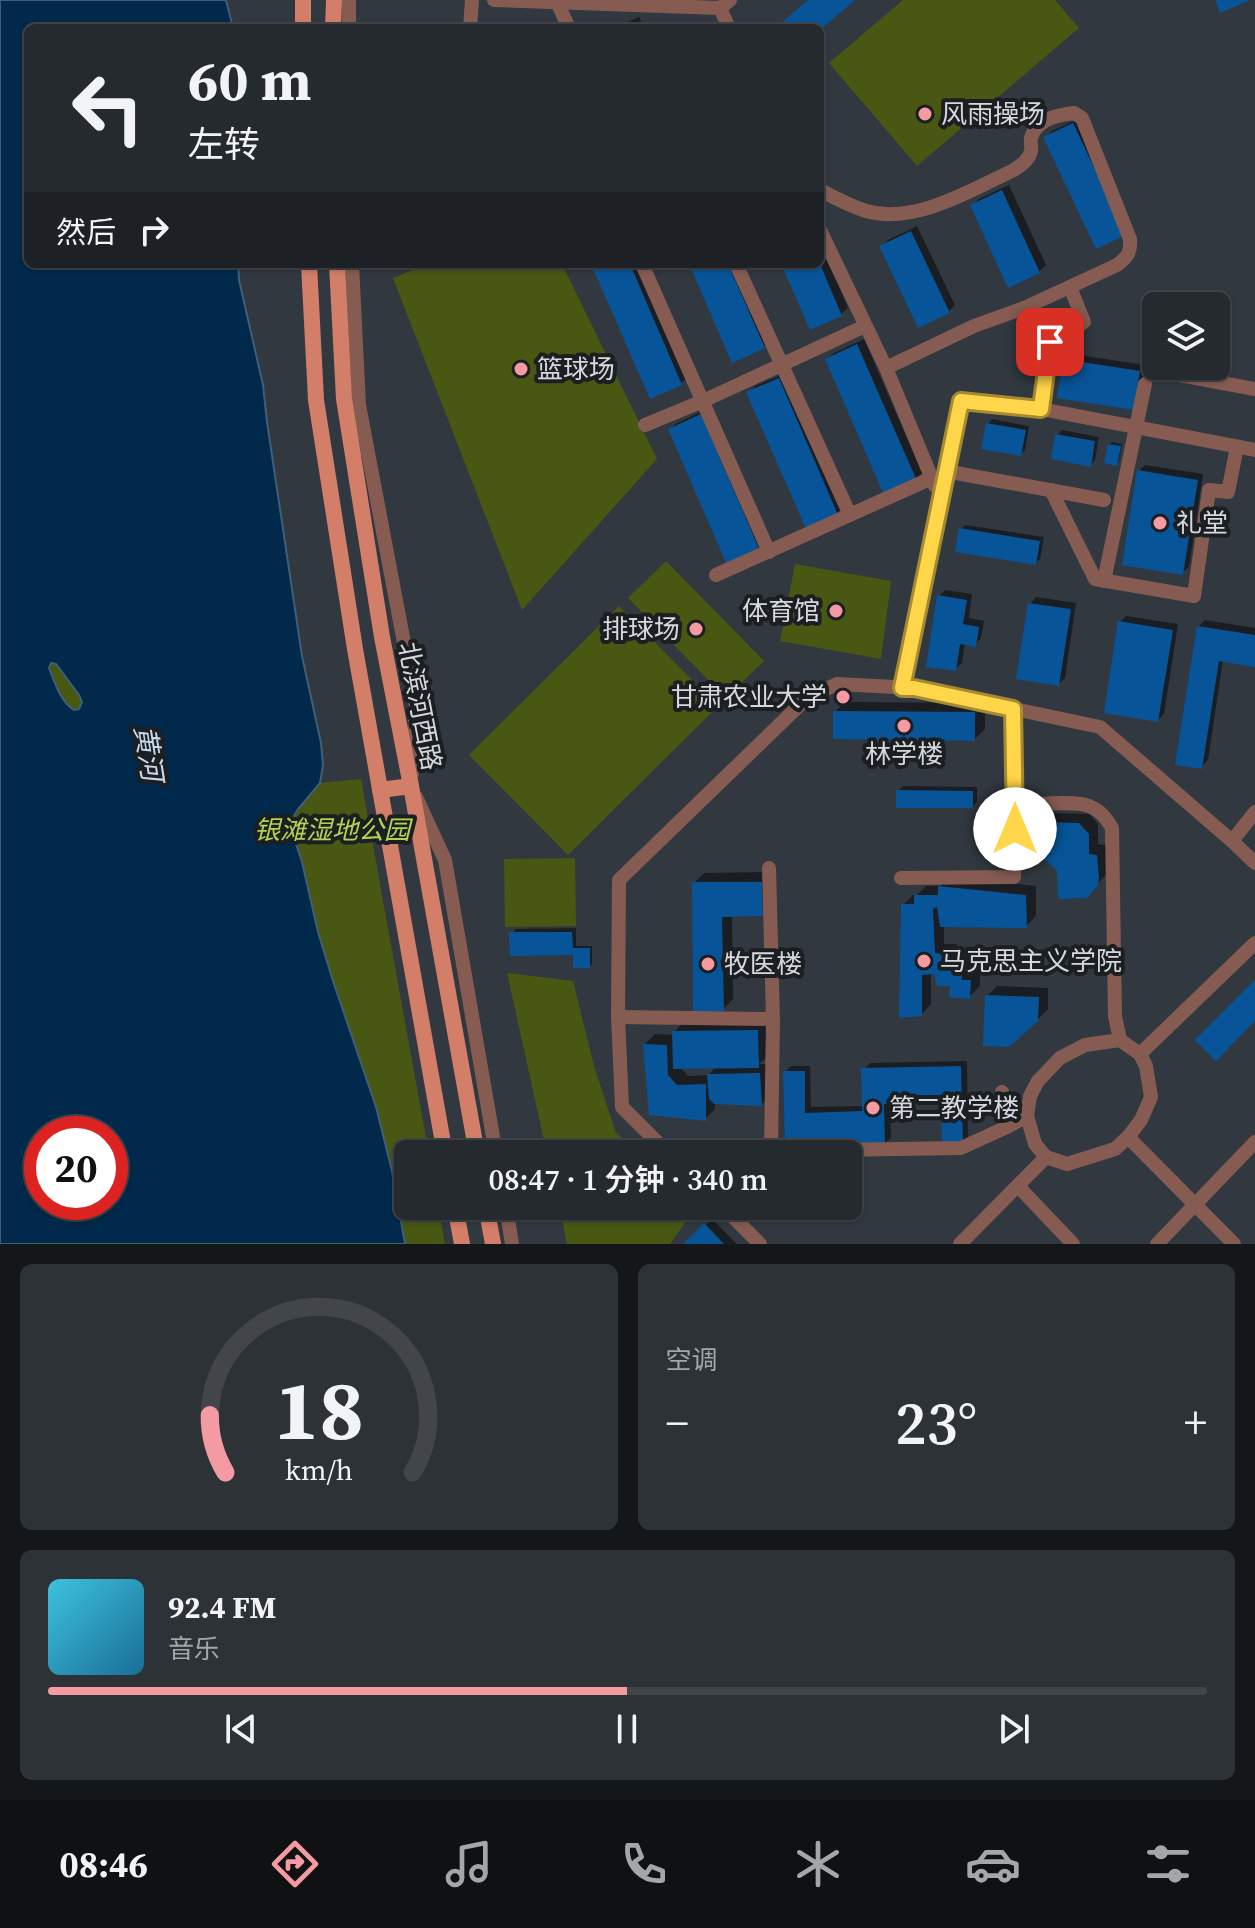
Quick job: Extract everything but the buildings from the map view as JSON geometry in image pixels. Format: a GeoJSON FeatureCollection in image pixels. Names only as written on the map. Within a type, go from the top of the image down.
{"type":"FeatureCollection","features":[{"type":"Feature","properties":{"kind":"main road"},"geometry":{"type":"LineString","coordinates":[[303,0],[303,24]]}},
{"type":"Feature","properties":{"kind":"main road"},"geometry":{"type":"LineString","coordinates":[[333,24],[334,0]]}},
{"type":"Feature","properties":{"kind":"main road","name":"北滨河西路"},"geometry":{"type":"LineString","coordinates":[[309,268],[316,400],[355,649],[442,1140]]}},
{"type":"Feature","properties":{"kind":"main road","name":"北滨河西路"},"geometry":{"type":"LineString","coordinates":[[337,268],[344,399],[382,637],[474,1140]]}},
{"type":"Feature","properties":{"kind":"main road"},"geometry":{"type":"LineString","coordinates":[[380,790],[411,786]]}},
{"type":"Feature","properties":{"kind":"main road"},"geometry":{"type":"LineString","coordinates":[[458,1220],[462,1244]]}},
{"type":"Feature","properties":{"kind":"main road"},"geometry":{"type":"LineString","coordinates":[[489,1220],[493,1244]]}},
{"type":"Feature","properties":{"kind":"street"},"geometry":{"type":"LineString","coordinates":[[349,0],[349,24]]}},
{"type":"Feature","properties":{"kind":"street"},"geometry":{"type":"LineString","coordinates":[[470,24],[472,0]]}},
{"type":"Feature","properties":{"kind":"street"},"geometry":{"type":"LineString","coordinates":[[494,0],[725,4],[728,24]]}},
{"type":"Feature","properties":{"kind":"street"},"geometry":{"type":"LineString","coordinates":[[557,2],[567,24]]}},
{"type":"Feature","properties":{"kind":"street"},"geometry":{"type":"LineString","coordinates":[[824,192],[867,211],[911,213],[929,209],[1014,170],[1024,163],[1031,152],[1031,138],[1038,126],[1055,115],[1074,113],[1082,118],[1130,239],[1131,251],[1117,265],[1024,308],[974,326],[886,368]]}},
{"type":"Feature","properties":{"kind":"street"},"geometry":{"type":"LineString","coordinates":[[824,239],[938,474],[940,498],[902,688]]}},
{"type":"Feature","properties":{"kind":"street"},"geometry":{"type":"LineString","coordinates":[[352,268],[359,405],[416,706],[411,786],[445,860],[494,1140]]}},
{"type":"Feature","properties":{"kind":"street"},"geometry":{"type":"LineString","coordinates":[[644,268],[769,552]]}},
{"type":"Feature","properties":{"kind":"street"},"geometry":{"type":"LineString","coordinates":[[738,268],[850,515]]}},
{"type":"Feature","properties":{"kind":"street"},"geometry":{"type":"LineString","coordinates":[[1050,342],[1084,322],[1070,287]]}},
{"type":"Feature","properties":{"kind":"street"},"geometry":{"type":"LineString","coordinates":[[1024,308],[1050,342],[1041,409]]}},
{"type":"Feature","properties":{"kind":"street"},"geometry":{"type":"LineString","coordinates":[[645,425],[865,326]]}},
{"type":"Feature","properties":{"kind":"street"},"geometry":{"type":"LineString","coordinates":[[1207,380],[1255,389]]}},
{"type":"Feature","properties":{"kind":"street"},"geometry":{"type":"LineString","coordinates":[[1104,581],[1145,384]]}},
{"type":"Feature","properties":{"kind":"street"},"geometry":{"type":"LineString","coordinates":[[938,474],[961,401],[1041,409],[1255,450]]}},
{"type":"Feature","properties":{"kind":"street"},"geometry":{"type":"LineString","coordinates":[[1051,490],[1095,579],[1194,596],[1209,490],[1228,492],[1237,447]]}},
{"type":"Feature","properties":{"kind":"street"},"geometry":{"type":"LineString","coordinates":[[716,575],[938,474],[1104,500]]}},
{"type":"Feature","properties":{"kind":"street"},"geometry":{"type":"LineString","coordinates":[[655,1140],[622,1107],[618,1017],[619,880],[807,698],[837,684],[914,688],[1100,727],[1255,863]]}},
{"type":"Feature","properties":{"kind":"street"},"geometry":{"type":"LineString","coordinates":[[901,878],[1014,877],[1013,709]]}},
{"type":"Feature","properties":{"kind":"street"},"geometry":{"type":"LineString","coordinates":[[1015,805],[1085,804],[1097,810],[1112,828],[1115,1016],[1120,1040]]}},
{"type":"Feature","properties":{"kind":"street"},"geometry":{"type":"LineString","coordinates":[[1232,841],[1255,812]]}},
{"type":"Feature","properties":{"kind":"street"},"geometry":{"type":"LineString","coordinates":[[769,868],[773,1019],[770,1140]]}},
{"type":"Feature","properties":{"kind":"street"},"geometry":{"type":"LineString","coordinates":[[1140,1054],[1255,943]]}},
{"type":"Feature","properties":{"kind":"street"},"geometry":{"type":"LineString","coordinates":[[618,1017],[773,1019]]}},
{"type":"Feature","properties":{"kind":"street"},"geometry":{"type":"LineString","coordinates":[[1120,1040],[1140,1054],[1146,1066],[1151,1097],[1141,1120],[1128,1137],[1115,1149],[1067,1164],[1046,1157],[1035,1144],[1027,1116],[1030,1096],[1038,1081],[1060,1058],[1085,1045],[1120,1040]]}},
{"type":"Feature","properties":{"kind":"street"},"geometry":{"type":"LineString","coordinates":[[1002,1092],[1007,1127]]}},
{"type":"Feature","properties":{"kind":"street"},"geometry":{"type":"LineString","coordinates":[[862,1151],[961,1148],[1027,1116]]}},
{"type":"Feature","properties":{"kind":"street"},"geometry":{"type":"LineString","coordinates":[[1128,1137],[1234,1244]]}},
{"type":"Feature","properties":{"kind":"street"},"geometry":{"type":"LineString","coordinates":[[1157,1244],[1255,1142]]}},
{"type":"Feature","properties":{"kind":"street"},"geometry":{"type":"LineString","coordinates":[[960,1244],[1046,1157]]}},
{"type":"Feature","properties":{"kind":"street"},"geometry":{"type":"LineString","coordinates":[[1018,1186],[1073,1244]]}},
{"type":"Feature","properties":{"kind":"street"},"geometry":{"type":"LineString","coordinates":[[508,1220],[512,1244]]}},
{"type":"Feature","properties":{"kind":"street"},"geometry":{"type":"LineString","coordinates":[[736,1220],[760,1244]]}},
{"type":"Feature","properties":{"kind":"green space","name":"风雨操场"},"geometry":{"type":"Polygon","coordinates":[[[903,0],[1055,0],[1079,28],[917,166],[829,63],[903,0]]]}},
{"type":"Feature","properties":{"kind":"green space","name":"篮球场"},"geometry":{"type":"Polygon","coordinates":[[[417,268],[564,268],[657,459],[522,610],[393,278],[417,268]]]}},
{"type":"Feature","properties":{"kind":"green space","name":"排球场"},"geometry":{"type":"Polygon","coordinates":[[[666,561],[764,661],[726,698],[628,598],[666,561]]]}},
{"type":"Feature","properties":{"kind":"green space","name":"体育馆"},"geometry":{"type":"Polygon","coordinates":[[[795,564],[891,581],[881,659],[780,641],[795,564]]]}},
{"type":"Feature","properties":{"kind":"green space"},"geometry":{"type":"Polygon","coordinates":[[[619,606],[718,706],[568,855],[469,755],[619,606]]]}},
{"type":"Feature","properties":{"kind":"green space"},"geometry":{"type":"Polygon","coordinates":[[[51,663],[56,664],[72,684],[82,706],[74,710],[65,702],[49,668],[51,663]]]}},
{"type":"Feature","properties":{"kind":"green space","name":"银滩湿地公园"},"geometry":{"type":"Polygon","coordinates":[[[361,779],[426,1140],[394,1140],[394,1182],[376,1107],[332,978],[293,835],[291,821],[320,783],[361,779]]]}},
{"type":"Feature","properties":{"kind":"green space"},"geometry":{"type":"Polygon","coordinates":[[[575,858],[576,926],[505,927],[504,859],[575,858]]]}},
{"type":"Feature","properties":{"kind":"green space"},"geometry":{"type":"Polygon","coordinates":[[[507,973],[573,981],[594,1066],[616,1133],[625,1140],[544,1140],[507,973]]]}},
{"type":"Feature","properties":{"kind":"green space","name":"银滩湿地公园"},"geometry":{"type":"Polygon","coordinates":[[[401,1220],[441,1220],[445,1244],[405,1244],[401,1220]]]}},
{"type":"Feature","properties":{"kind":"green space"},"geometry":{"type":"Polygon","coordinates":[[[562,1220],[687,1220],[670,1244],[567,1244],[562,1220]]]}},
{"type":"Feature","properties":{"kind":"water","name":"黄河"},"geometry":{"type":"Polygon","coordinates":[[[0,0],[226,0],[232,24],[24,24],[24,268],[238,268],[263,385],[302,656],[321,743],[323,765],[320,783],[291,821],[293,835],[332,978],[376,1107],[394,1182],[394,1220],[401,1220],[405,1244],[0,1244],[0,0]],[[51,663],[49,668],[56,686],[74,710],[79,709],[82,702],[56,664],[51,663]]]}},
{"type":"Feature","properties":{"kind":"place","name":"风雨操场"},"geometry":{"type":"Point","coordinates":[925,114]}},
{"type":"Feature","properties":{"kind":"place","name":"篮球场"},"geometry":{"type":"Point","coordinates":[521,369]}},
{"type":"Feature","properties":{"kind":"place","name":"礼堂"},"geometry":{"type":"Point","coordinates":[1160,523]}},
{"type":"Feature","properties":{"kind":"place","name":"体育馆"},"geometry":{"type":"Point","coordinates":[836,611]}},
{"type":"Feature","properties":{"kind":"place","name":"排球场"},"geometry":{"type":"Point","coordinates":[696,629]}},
{"type":"Feature","properties":{"kind":"place","name":"甘肃农业大学"},"geometry":{"type":"Point","coordinates":[843,697]}},
{"type":"Feature","properties":{"kind":"place","name":"林学楼"},"geometry":{"type":"Point","coordinates":[904,726]}},
{"type":"Feature","properties":{"kind":"place","name":"马克思主义学院"},"geometry":{"type":"Point","coordinates":[924,961]}},
{"type":"Feature","properties":{"kind":"place","name":"牧医楼"},"geometry":{"type":"Point","coordinates":[708,964]}},
{"type":"Feature","properties":{"kind":"place","name":"第二教学楼"},"geometry":{"type":"Point","coordinates":[873,1108]}},
{"type":"Feature","properties":{"kind":"route"},"geometry":{"type":"LineString","coordinates":[[1015,829],[1013,709],[902,688],[961,401],[1041,409],[1050,342]]}}]}
